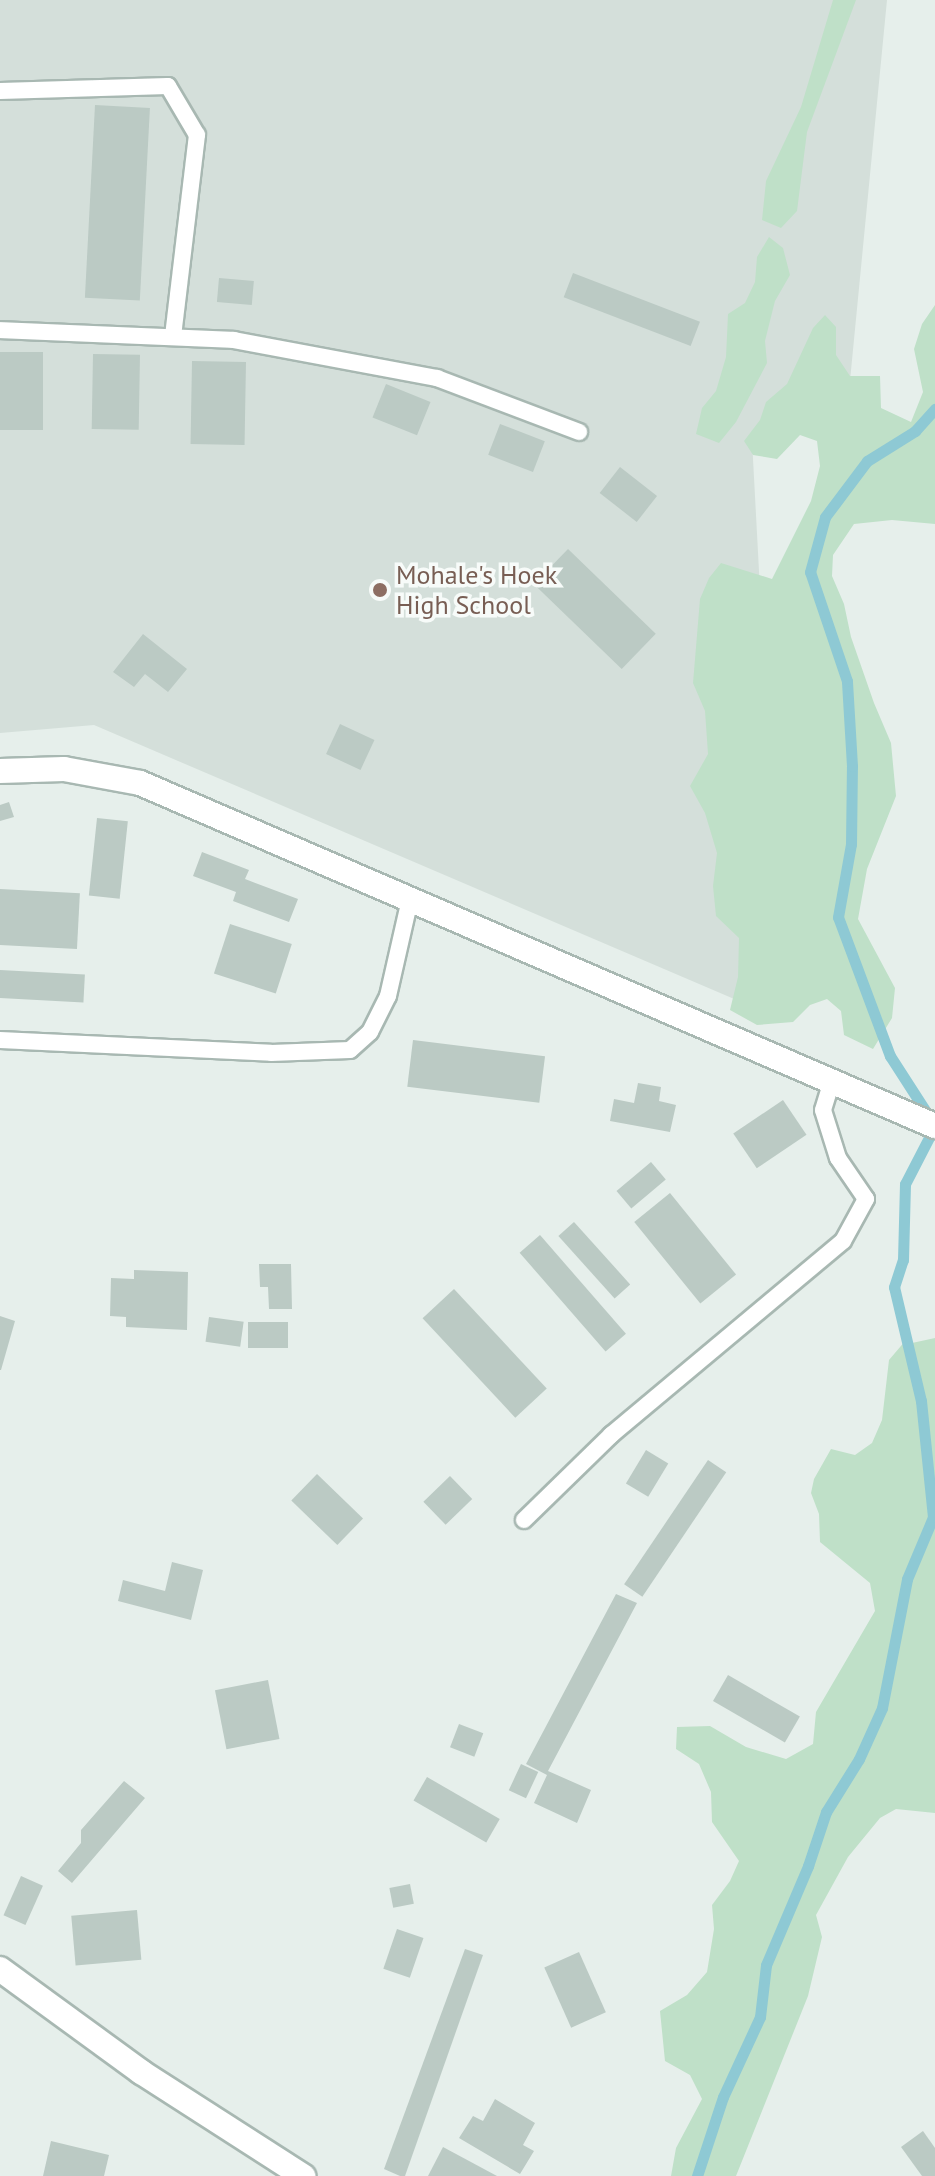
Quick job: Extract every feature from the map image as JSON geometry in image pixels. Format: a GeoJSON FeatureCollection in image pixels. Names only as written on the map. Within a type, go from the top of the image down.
{"type":"FeatureCollection","features":[{"type":"Feature","properties":{"kind":"street"},"geometry":{"type":"LineString","coordinates":[[0,771],[64,769],[140,783],[935,1126]]}},
{"type":"Feature","properties":{"kind":"street"},"geometry":{"type":"LineString","coordinates":[[0,1969],[141,2072],[303,2176]]}},
{"type":"Feature","properties":{"kind":"lane"},"geometry":{"type":"LineString","coordinates":[[0,91],[168,86],[197,135],[173,337]]}},
{"type":"Feature","properties":{"kind":"lane"},"geometry":{"type":"LineString","coordinates":[[0,330],[234,340],[437,378],[579,432]]}},
{"type":"Feature","properties":{"kind":"lane"},"geometry":{"type":"LineString","coordinates":[[0,1040],[271,1053],[350,1050],[370,1032],[388,996],[410,899]]}},
{"type":"Feature","properties":{"kind":"lane"},"geometry":{"type":"LineString","coordinates":[[524,1520],[611,1435],[843,1241],[866,1199],[838,1158],[823,1110],[832,1081]]}},
{"type":"Feature","properties":{"kind":"shaded area","name":"Mohale's Hoek High School"},"geometry":{"type":"Polygon","coordinates":[[[0,0],[887,0],[849,391],[752,440],[783,1020],[94,725],[0,733],[0,0]]]}},
{"type":"Feature","properties":{"kind":"green space"},"geometry":{"type":"Polygon","coordinates":[[[833,0],[856,0],[807,132],[797,211],[781,228],[762,220],[766,181],[801,107],[833,0]]]}},
{"type":"Feature","properties":{"kind":"green space"},"geometry":{"type":"Polygon","coordinates":[[[769,237],[783,248],[790,275],[775,301],[765,341],[767,363],[736,422],[719,443],[696,434],[702,408],[716,391],[726,357],[728,314],[745,303],[755,282],[757,257],[769,237]]]}},
{"type":"Feature","properties":{"kind":"green space"},"geometry":{"type":"Polygon","coordinates":[[[935,305],[935,524],[892,520],[854,524],[833,555],[832,576],[844,604],[851,637],[874,703],[891,743],[896,796],[867,869],[858,919],[895,988],[892,1018],[873,1049],[844,1035],[841,1011],[827,999],[810,1005],[793,1022],[757,1025],[730,1010],[738,977],[739,938],[716,916],[713,886],[717,853],[705,813],[690,786],[708,754],[705,711],[693,683],[700,599],[709,578],[721,563],[772,579],[811,501],[820,466],[817,441],[800,435],[777,459],[753,455],[744,441],[760,420],[766,402],[787,384],[813,328],[825,315],[836,327],[836,355],[850,376],[880,376],[881,408],[911,422],[923,392],[914,349],[922,324],[935,305]]]}},
{"type":"Feature","properties":{"kind":"green space"},"geometry":{"type":"Polygon","coordinates":[[[935,1338],[935,1813],[896,1809],[880,1818],[848,1857],[816,1915],[822,1937],[808,1996],[736,2176],[671,2176],[676,2148],[702,2099],[690,2075],[665,2061],[660,2011],[687,1995],[707,1972],[714,1929],[712,1905],[730,1881],[739,1861],[712,1822],[711,1792],[699,1764],[676,1749],[677,1727],[710,1726],[746,1747],[786,1759],[813,1744],[816,1712],[875,1611],[870,1583],[820,1542],[819,1514],[811,1493],[814,1479],[831,1449],[855,1455],[872,1443],[882,1420],[889,1360],[906,1340],[912,1343],[935,1338]]]}},
{"type":"Feature","properties":{"kind":"building"},"geometry":{"type":"Polygon","coordinates":[[[95,105],[150,108],[140,301],[85,298],[95,105]]]}},
{"type":"Feature","properties":{"kind":"building"},"geometry":{"type":"Polygon","coordinates":[[[573,273],[700,322],[691,346],[564,297],[573,273]]]}},
{"type":"Feature","properties":{"kind":"building"},"geometry":{"type":"Polygon","coordinates":[[[219,278],[254,281],[252,305],[217,302],[219,278]]]}},
{"type":"Feature","properties":{"kind":"building"},"geometry":{"type":"Polygon","coordinates":[[[0,352],[43,352],[43,430],[0,430],[0,352]]]}},
{"type":"Feature","properties":{"kind":"building"},"geometry":{"type":"Polygon","coordinates":[[[93,354],[140,355],[139,430],[92,429],[93,354]]]}},
{"type":"Feature","properties":{"kind":"building"},"geometry":{"type":"Polygon","coordinates":[[[192,361],[246,362],[245,445],[191,444],[192,361]]]}},
{"type":"Feature","properties":{"kind":"building"},"geometry":{"type":"Polygon","coordinates":[[[386,384],[431,402],[417,435],[373,417],[386,384]]]}},
{"type":"Feature","properties":{"kind":"building"},"geometry":{"type":"Polygon","coordinates":[[[500,424],[545,441],[533,472],[488,455],[500,424]]]}},
{"type":"Feature","properties":{"kind":"building"},"geometry":{"type":"Polygon","coordinates":[[[620,467],[657,496],[637,522],[600,493],[620,467]]]}},
{"type":"Feature","properties":{"kind":"building"},"geometry":{"type":"Polygon","coordinates":[[[568,549],[656,634],[622,669],[534,584],[568,549]]]}},
{"type":"Feature","properties":{"kind":"building"},"geometry":{"type":"Polygon","coordinates":[[[143,634],[187,669],[168,692],[145,674],[134,687],[113,672],[143,634]]]}},
{"type":"Feature","properties":{"kind":"building"},"geometry":{"type":"Polygon","coordinates":[[[340,724],[374,740],[360,770],[326,754],[340,724]]]}},
{"type":"Feature","properties":{"kind":"building"},"geometry":{"type":"Polygon","coordinates":[[[9,802],[14,817],[0,821],[0,805],[9,802]]]}},
{"type":"Feature","properties":{"kind":"building"},"geometry":{"type":"Polygon","coordinates":[[[97,818],[128,821],[120,899],[89,896],[97,818]]]}},
{"type":"Feature","properties":{"kind":"building"},"geometry":{"type":"Polygon","coordinates":[[[202,852],[249,870],[245,879],[298,899],[289,922],[233,901],[236,892],[193,876],[202,852]]]}},
{"type":"Feature","properties":{"kind":"building"},"geometry":{"type":"Polygon","coordinates":[[[0,889],[80,893],[77,949],[0,945],[0,889]]]}},
{"type":"Feature","properties":{"kind":"building"},"geometry":{"type":"Polygon","coordinates":[[[230,924],[292,944],[276,994],[214,973],[230,924]]]}},
{"type":"Feature","properties":{"kind":"building"},"geometry":{"type":"Polygon","coordinates":[[[0,970],[85,974],[83,1002],[0,998],[0,970]]]}},
{"type":"Feature","properties":{"kind":"building"},"geometry":{"type":"Polygon","coordinates":[[[413,1040],[545,1056],[539,1103],[407,1087],[413,1040]]]}},
{"type":"Feature","properties":{"kind":"building"},"geometry":{"type":"Polygon","coordinates":[[[638,1083],[661,1087],[659,1101],[676,1105],[670,1132],[610,1121],[614,1099],[634,1103],[638,1083]]]}},
{"type":"Feature","properties":{"kind":"building"},"geometry":{"type":"Polygon","coordinates":[[[783,1100],[806,1135],[757,1168],[733,1134],[783,1100]]]}},
{"type":"Feature","properties":{"kind":"building"},"geometry":{"type":"Polygon","coordinates":[[[651,1162],[666,1180],[631,1209],[617,1191],[651,1162]]]}},
{"type":"Feature","properties":{"kind":"building"},"geometry":{"type":"Polygon","coordinates":[[[670,1193],[736,1275],[700,1304],[634,1222],[670,1193]]]}},
{"type":"Feature","properties":{"kind":"building"},"geometry":{"type":"Polygon","coordinates":[[[574,1222],[630,1284],[615,1298],[558,1236],[574,1222]]]}},
{"type":"Feature","properties":{"kind":"building"},"geometry":{"type":"Polygon","coordinates":[[[540,1235],[626,1334],[606,1352],[520,1253],[540,1235]]]}},
{"type":"Feature","properties":{"kind":"building"},"geometry":{"type":"Polygon","coordinates":[[[259,1264],[291,1264],[292,1309],[269,1309],[268,1287],[260,1287],[259,1264]]]}},
{"type":"Feature","properties":{"kind":"building"},"geometry":{"type":"Polygon","coordinates":[[[134,1270],[188,1272],[187,1330],[126,1327],[126,1317],[110,1316],[111,1278],[134,1279],[134,1270]]]}},
{"type":"Feature","properties":{"kind":"building"},"geometry":{"type":"Polygon","coordinates":[[[454,1289],[547,1388],[515,1418],[423,1318],[454,1289]]]}},
{"type":"Feature","properties":{"kind":"building"},"geometry":{"type":"Polygon","coordinates":[[[0,1316],[15,1321],[1,1370],[0,1370],[0,1316]]]}},
{"type":"Feature","properties":{"kind":"building"},"geometry":{"type":"Polygon","coordinates":[[[209,1317],[244,1322],[240,1347],[206,1342],[209,1317]]]}},
{"type":"Feature","properties":{"kind":"building"},"geometry":{"type":"Polygon","coordinates":[[[248,1322],[288,1322],[288,1348],[248,1348],[248,1322]]]}},
{"type":"Feature","properties":{"kind":"building"},"geometry":{"type":"Polygon","coordinates":[[[646,1450],[668,1463],[648,1497],[626,1483],[646,1450]]]}},
{"type":"Feature","properties":{"kind":"building"},"geometry":{"type":"Polygon","coordinates":[[[708,1460],[726,1472],[642,1597],[624,1584],[708,1460]]]}},
{"type":"Feature","properties":{"kind":"building"},"geometry":{"type":"Polygon","coordinates":[[[317,1474],[363,1518],[337,1545],[291,1501],[317,1474]]]}},
{"type":"Feature","properties":{"kind":"building"},"geometry":{"type":"Polygon","coordinates":[[[450,1476],[472,1499],[446,1525],[423,1502],[450,1476]]]}},
{"type":"Feature","properties":{"kind":"building"},"geometry":{"type":"Polygon","coordinates":[[[172,1562],[203,1570],[191,1620],[118,1601],[123,1580],[165,1591],[172,1562]]]}},
{"type":"Feature","properties":{"kind":"building"},"geometry":{"type":"Polygon","coordinates":[[[616,1594],[637,1603],[548,1771],[591,1790],[577,1823],[534,1803],[547,1775],[526,1764],[616,1594]]]}},
{"type":"Feature","properties":{"kind":"building"},"geometry":{"type":"Polygon","coordinates":[[[728,1675],[800,1716],[785,1742],[713,1701],[728,1675]]]}},
{"type":"Feature","properties":{"kind":"building"},"geometry":{"type":"Polygon","coordinates":[[[268,1680],[279,1739],[226,1749],[215,1690],[268,1680]]]}},
{"type":"Feature","properties":{"kind":"building"},"geometry":{"type":"Polygon","coordinates":[[[459,1724],[483,1733],[474,1757],[450,1747],[459,1724]]]}},
{"type":"Feature","properties":{"kind":"building"},"geometry":{"type":"Polygon","coordinates":[[[521,1764],[538,1772],[526,1798],[509,1790],[521,1764]]]}},
{"type":"Feature","properties":{"kind":"building"},"geometry":{"type":"Polygon","coordinates":[[[427,1777],[500,1819],[486,1842],[414,1800],[427,1777]]]}},
{"type":"Feature","properties":{"kind":"building"},"geometry":{"type":"Polygon","coordinates":[[[124,1781],[145,1798],[72,1883],[58,1871],[81,1843],[81,1830],[124,1781]]]}},
{"type":"Feature","properties":{"kind":"building"},"geometry":{"type":"Polygon","coordinates":[[[21,1876],[43,1886],[25,1925],[4,1915],[21,1876]]]}},
{"type":"Feature","properties":{"kind":"building"},"geometry":{"type":"Polygon","coordinates":[[[410,1884],[414,1904],[393,1908],[389,1888],[410,1884]]]}},
{"type":"Feature","properties":{"kind":"building"},"geometry":{"type":"Polygon","coordinates":[[[137,1910],[141,1960],[76,1966],[71,1916],[137,1910]]]}},
{"type":"Feature","properties":{"kind":"building"},"geometry":{"type":"Polygon","coordinates":[[[397,1929],[423,1938],[410,1978],[383,1969],[397,1929]]]}},
{"type":"Feature","properties":{"kind":"building"},"geometry":{"type":"Polygon","coordinates":[[[465,1949],[483,1955],[405,2176],[400,2176],[384,2169],[465,1949]]]}},
{"type":"Feature","properties":{"kind":"building"},"geometry":{"type":"Polygon","coordinates":[[[579,1952],[606,2012],[571,2028],[544,1967],[579,1952]]]}},
{"type":"Feature","properties":{"kind":"building"},"geometry":{"type":"Polygon","coordinates":[[[495,2099],[535,2123],[523,2145],[534,2151],[520,2174],[459,2138],[473,2116],[483,2121],[495,2099]]]}},
{"type":"Feature","properties":{"kind":"building"},"geometry":{"type":"Polygon","coordinates":[[[923,2131],[935,2148],[935,2176],[922,2176],[901,2147],[923,2131]]]}},
{"type":"Feature","properties":{"kind":"building"},"geometry":{"type":"Polygon","coordinates":[[[51,2141],[109,2155],[104,2176],[43,2176],[51,2141]]]}},
{"type":"Feature","properties":{"kind":"building"},"geometry":{"type":"Polygon","coordinates":[[[443,2147],[497,2176],[428,2176],[443,2147]]]}},
{"type":"Feature","properties":{"kind":"waterway"},"geometry":{"type":"LineString","coordinates":[[930,1118],[890,1056],[838,917],[851,844],[852,766],[847,681],[810,572],[825,517],[867,461],[915,431],[935,409]]}},
{"type":"Feature","properties":{"kind":"waterway"},"geometry":{"type":"LineString","coordinates":[[697,2176],[723,2097],[760,2017],[766,1965],[808,1866],[826,1812],[859,1759],[882,1708],[907,1579],[933,1517],[921,1401],[894,1287],[903,1260],[905,1184],[935,1126]]}},
{"type":"Feature","properties":{"kind":"place","name":"Mohale's Hoek High School"},"geometry":{"type":"Point","coordinates":[380,590]}}]}
